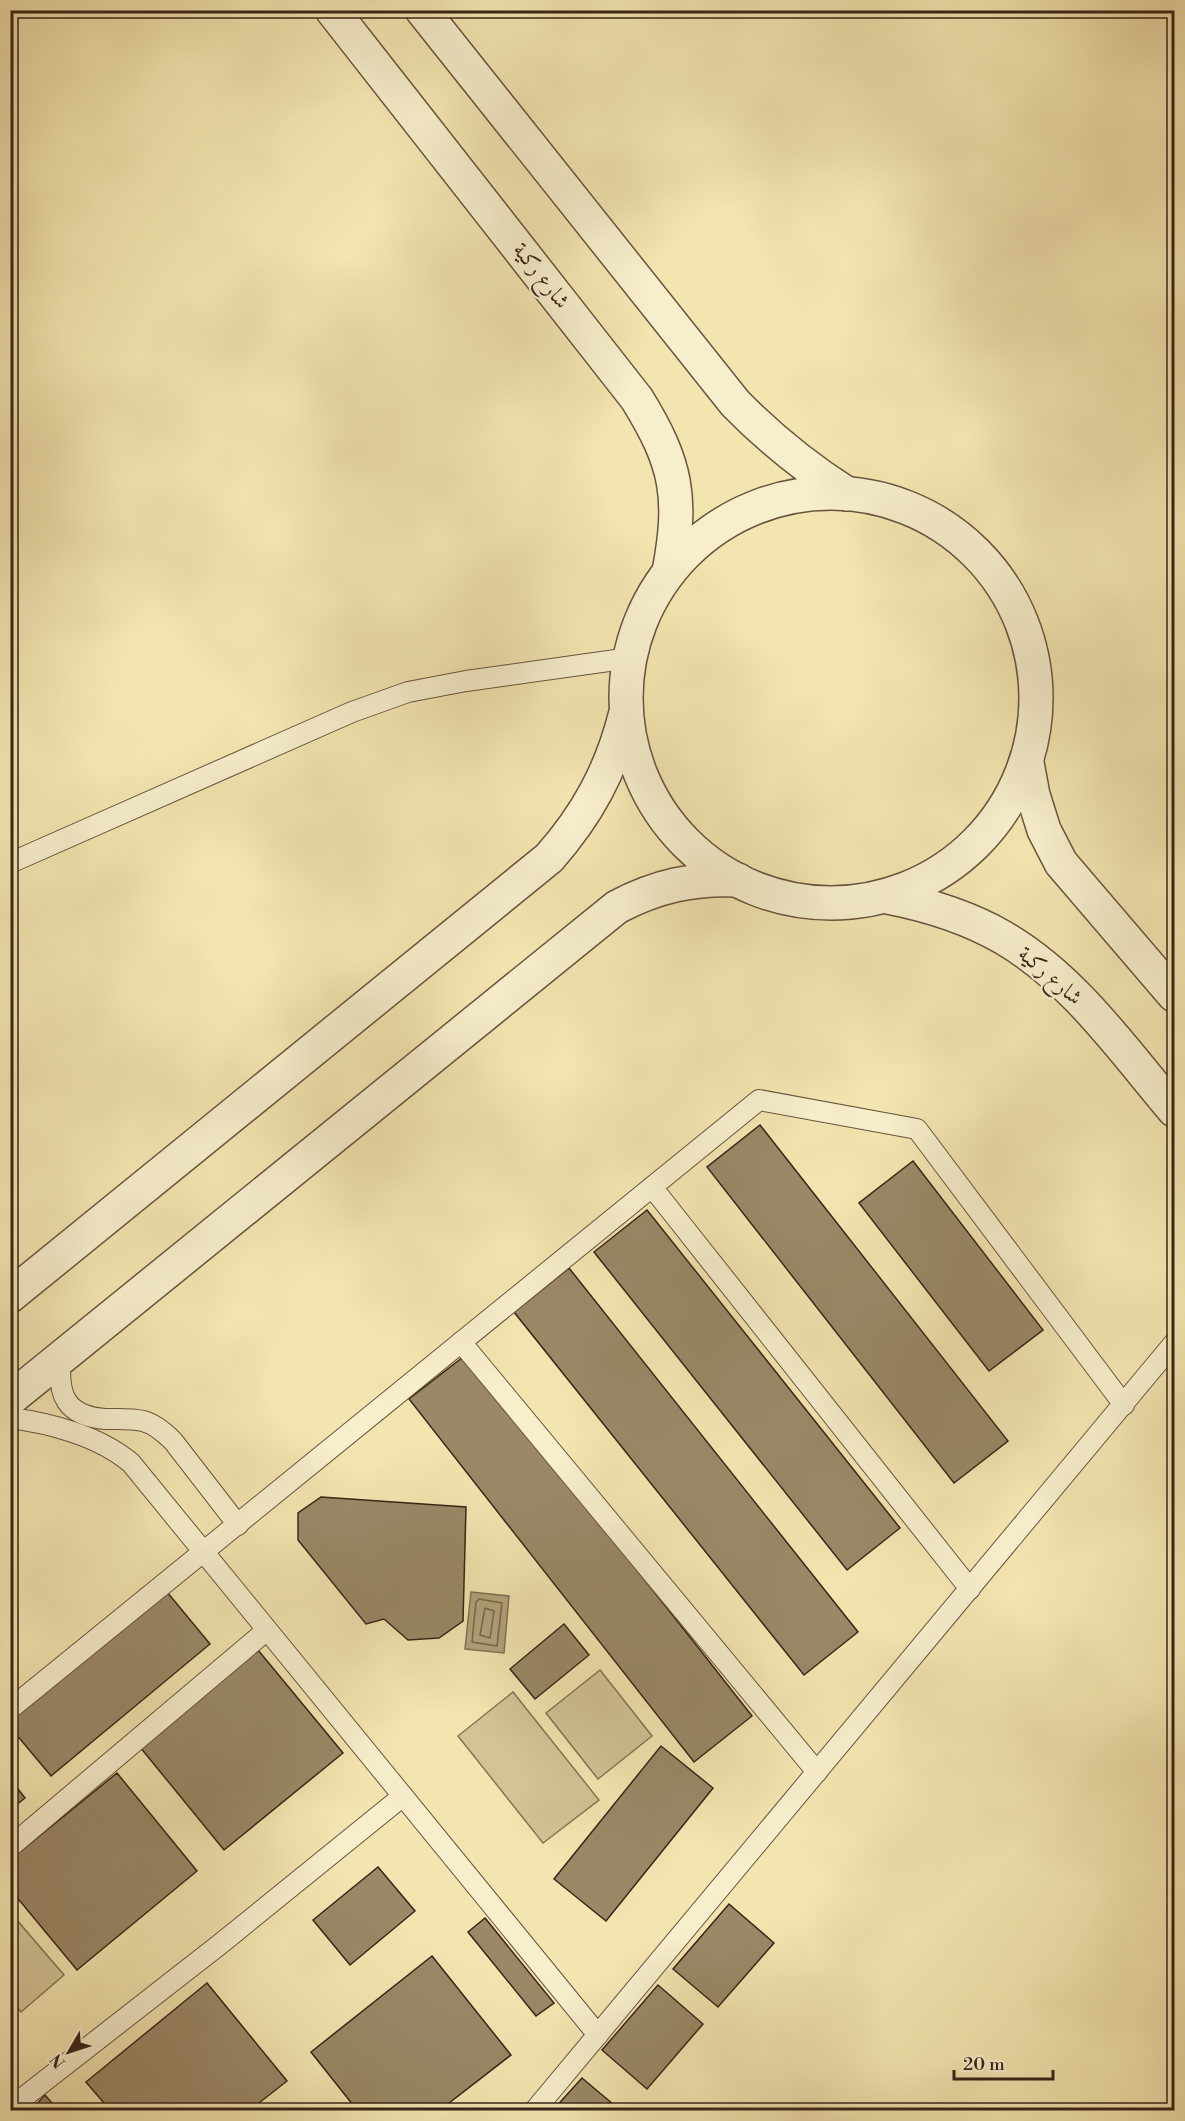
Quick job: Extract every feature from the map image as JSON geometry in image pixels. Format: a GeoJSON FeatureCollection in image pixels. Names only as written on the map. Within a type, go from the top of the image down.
{"type":"FeatureCollection","features":[{"type":"Feature","properties":{"kind":"street","name":"شارع ركية"},"geometry":{"type":"LineString","coordinates":[[332,10],[637,399],[661,438],[674,481],[677,527],[669,572]]}},
{"type":"Feature","properties":{"kind":"street"},"geometry":{"type":"LineString","coordinates":[[422,10],[735,403],[769,438],[806,468],[847,494]]}},
{"type":"Feature","properties":{"kind":"street"},"geometry":{"type":"LineString","coordinates":[[10,1296],[549,858],[571,833],[595,796],[617,746],[626,714],[630,658],[638,628],[651,600],[669,572],[692,547],[718,526],[748,510],[780,499],[814,494],[847,494],[891,502],[913,510],[942,526],[969,547],[992,572],[1011,600],[1024,630],[1034,663],[1036,697],[1027,763],[1033,795],[1044,830],[1061,863],[1174,995]]}},
{"type":"Feature","properties":{"kind":"street"},"geometry":{"type":"LineString","coordinates":[[626,714],[635,754],[647,786],[665,816],[687,843],[714,865],[738,880],[765,891],[822,903],[888,897],[948,867],[973,846],[995,822],[1027,763]]}},
{"type":"Feature","properties":{"kind":"street"},"geometry":{"type":"LineString","coordinates":[[10,1399],[617,907],[645,892],[676,883],[707,879],[738,880]]}},
{"type":"Feature","properties":{"kind":"street","name":"شارع ركية"},"geometry":{"type":"LineString","coordinates":[[888,897],[928,905],[967,919],[1004,938],[1039,961],[1070,988],[1174,1110]]}},
{"type":"Feature","properties":{"kind":"lane"},"geometry":{"type":"LineString","coordinates":[[10,863],[352,712],[408,692],[466,681],[630,658]]}},
{"type":"Feature","properties":{"kind":"lane"},"geometry":{"type":"LineString","coordinates":[[10,1708],[759,1100],[917,1129],[1124,1405]]}},
{"type":"Feature","properties":{"kind":"lane"},"geometry":{"type":"LineString","coordinates":[[652,1187],[970,1589]]}},
{"type":"Feature","properties":{"kind":"lane"},"geometry":{"type":"LineString","coordinates":[[461,1342],[818,1772]]}},
{"type":"Feature","properties":{"kind":"lane"},"geometry":{"type":"LineString","coordinates":[[535,2110],[1174,1343]]}},
{"type":"Feature","properties":{"kind":"lane"},"geometry":{"type":"LineString","coordinates":[[61,1359],[61,1391],[73,1408],[92,1417],[142,1420],[161,1430],[173,1441],[238,1525]]}},
{"type":"Feature","properties":{"kind":"lane"},"geometry":{"type":"LineString","coordinates":[[10,1418],[67,1431],[124,1457],[598,2035]]}},
{"type":"Feature","properties":{"kind":"lane"},"geometry":{"type":"LineString","coordinates":[[10,1847],[267,1630]]}},
{"type":"Feature","properties":{"kind":"lane"},"geometry":{"type":"LineString","coordinates":[[10,2108],[219,1945],[403,1796]]}},
{"type":"Feature","properties":{"kind":"shaded area"},"geometry":{"type":"Polygon","coordinates":[[[600,1670],[652,1736],[598,1779],[546,1713],[600,1670]]]}},
{"type":"Feature","properties":{"kind":"shaded area"},"geometry":{"type":"Polygon","coordinates":[[[513,1692],[599,1800],[543,1843],[458,1736],[513,1692]]]}},
{"type":"Feature","properties":{"kind":"shaded area"},"geometry":{"type":"Polygon","coordinates":[[[10,1912],[64,1975],[21,2012],[11,1999],[10,1912]]]}},
{"type":"Feature","properties":{"kind":"water"},"geometry":{"type":"Polygon","coordinates":[[[471,1592],[509,1596],[504,1653],[465,1649],[471,1592]]]}},
{"type":"Feature","properties":{"kind":"building"},"geometry":{"type":"Polygon","coordinates":[[[760,1125],[1008,1441],[954,1483],[707,1167],[760,1125]]]}},
{"type":"Feature","properties":{"kind":"building"},"geometry":{"type":"Polygon","coordinates":[[[913,1161],[1043,1330],[989,1371],[859,1203],[913,1161]]]}},
{"type":"Feature","properties":{"kind":"building"},"geometry":{"type":"Polygon","coordinates":[[[647,1210],[900,1528],[847,1570],[594,1252],[647,1210]]]}},
{"type":"Feature","properties":{"kind":"building"},"geometry":{"type":"Polygon","coordinates":[[[569,1268],[858,1632],[804,1675],[514,1312],[569,1268]]]}},
{"type":"Feature","properties":{"kind":"building"},"geometry":{"type":"Polygon","coordinates":[[[467,1354],[752,1716],[694,1762],[409,1399],[467,1354]]]}},
{"type":"Feature","properties":{"kind":"building"},"geometry":{"type":"Polygon","coordinates":[[[321,1497],[466,1507],[463,1621],[439,1638],[408,1640],[384,1619],[366,1624],[298,1540],[298,1513],[321,1497]]]}},
{"type":"Feature","properties":{"kind":"building"},"geometry":{"type":"Polygon","coordinates":[[[167,1592],[210,1644],[51,1776],[10,1727],[10,1721],[167,1592]]]}},
{"type":"Feature","properties":{"kind":"building"},"geometry":{"type":"Polygon","coordinates":[[[564,1624],[589,1655],[535,1699],[510,1669],[564,1624]]]}},
{"type":"Feature","properties":{"kind":"building"},"geometry":{"type":"Polygon","coordinates":[[[258,1650],[343,1753],[224,1850],[140,1747],[258,1650]]]}},
{"type":"Feature","properties":{"kind":"building"},"geometry":{"type":"Polygon","coordinates":[[[661,1746],[713,1788],[606,1921],[554,1879],[661,1746]]]}},
{"type":"Feature","properties":{"kind":"building"},"geometry":{"type":"Polygon","coordinates":[[[117,1773],[197,1871],[77,1970],[10,1889],[10,1860],[117,1773]]]}},
{"type":"Feature","properties":{"kind":"building"},"geometry":{"type":"Polygon","coordinates":[[[10,1779],[25,1798],[10,1810],[10,1779]]]}},
{"type":"Feature","properties":{"kind":"building"},"geometry":{"type":"Polygon","coordinates":[[[378,1867],[415,1911],[350,1965],[313,1920],[378,1867]]]}},
{"type":"Feature","properties":{"kind":"building"},"geometry":{"type":"Polygon","coordinates":[[[729,1904],[774,1943],[718,2007],[673,1969],[729,1904]]]}},
{"type":"Feature","properties":{"kind":"building"},"geometry":{"type":"Polygon","coordinates":[[[485,1918],[554,2003],[536,2016],[468,1932],[485,1918]]]}},
{"type":"Feature","properties":{"kind":"building"},"geometry":{"type":"Polygon","coordinates":[[[432,1956],[511,2055],[440,2110],[357,2110],[311,2052],[432,1956]]]}},
{"type":"Feature","properties":{"kind":"building"},"geometry":{"type":"Polygon","coordinates":[[[207,1983],[287,2081],[250,2110],[110,2110],[86,2082],[207,1983]]]}},
{"type":"Feature","properties":{"kind":"building"},"geometry":{"type":"Polygon","coordinates":[[[658,1985],[703,2024],[647,2089],[602,2050],[658,1985]]]}},
{"type":"Feature","properties":{"kind":"building"},"geometry":{"type":"Polygon","coordinates":[[[582,2078],[620,2110],[553,2110],[582,2078]]]}},
{"type":"Feature","properties":{"kind":"building"},"geometry":{"type":"Polygon","coordinates":[[[45,2095],[58,2110],[31,2110],[45,2095]]]}}]}
